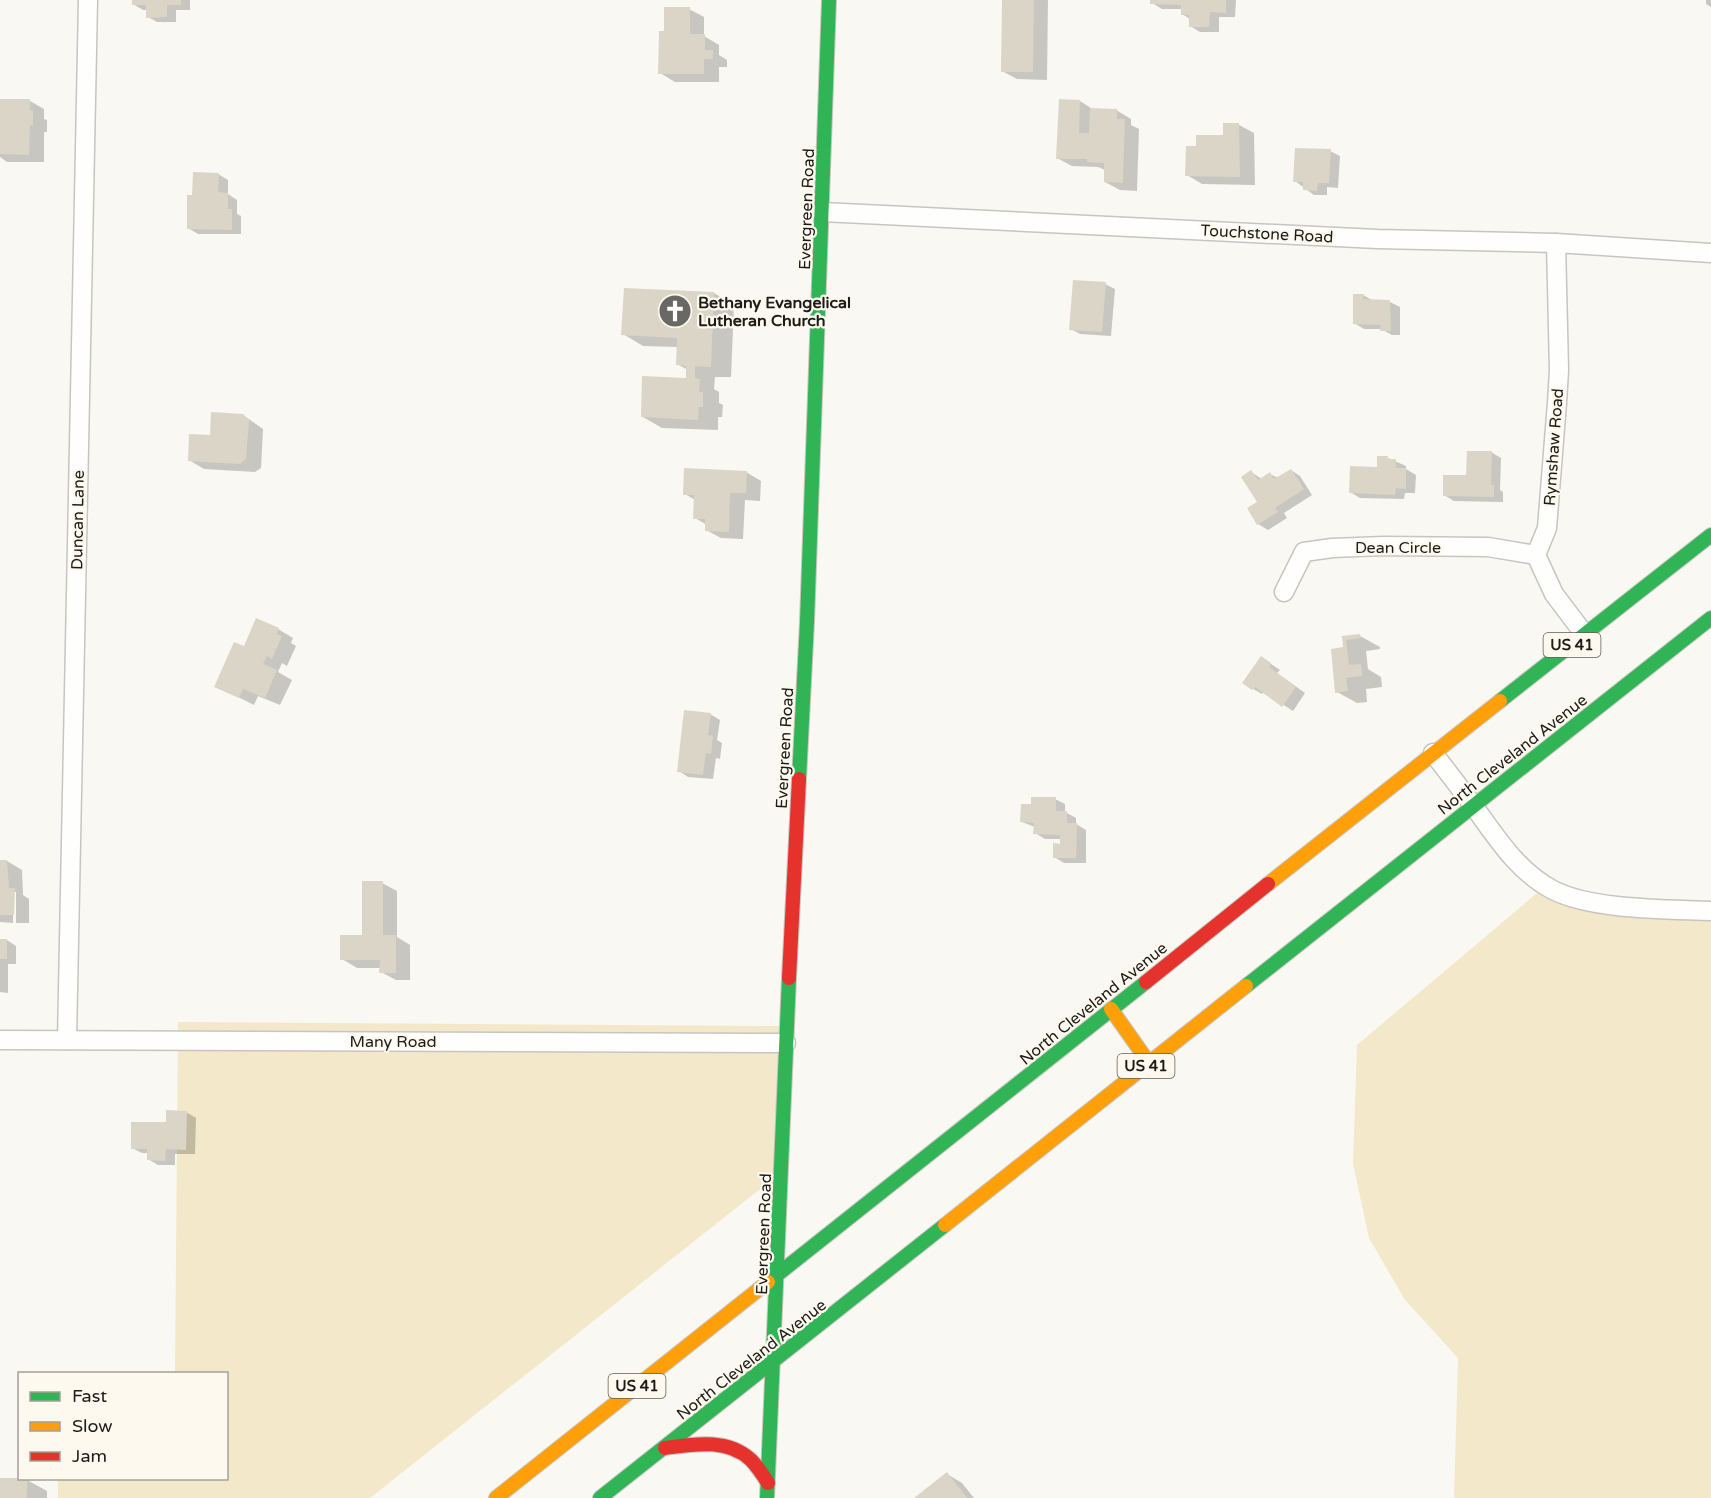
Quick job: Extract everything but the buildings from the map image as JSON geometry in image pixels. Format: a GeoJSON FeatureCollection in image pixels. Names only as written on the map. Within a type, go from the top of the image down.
{"type":"FeatureCollection","features":[{"type":"Feature","properties":{"kind":"main road","name":"Evergreen Road"},"geometry":{"type":"LineString","coordinates":[[767,1498],[807,622],[829,0]]}},
{"type":"Feature","properties":{"kind":"main road","name":"North Cleveland Avenue"},"geometry":{"type":"LineString","coordinates":[[496,1498],[1433,753],[1711,535]]}},
{"type":"Feature","properties":{"kind":"main road","name":"North Cleveland Avenue"},"geometry":{"type":"LineString","coordinates":[[600,1498],[1711,618]]}},
{"type":"Feature","properties":{"kind":"main road"},"geometry":{"type":"LineString","coordinates":[[1111,1009],[1149,1063]]}},
{"type":"Feature","properties":{"kind":"main road"},"geometry":{"type":"LineString","coordinates":[[664,1448],[708,1443],[729,1446],[750,1460],[768,1483]]}},
{"type":"Feature","properties":{"kind":"street","name":"Duncan Lane"},"geometry":{"type":"LineString","coordinates":[[67,1040],[88,0]]}},
{"type":"Feature","properties":{"kind":"street","name":"Touchstone Road"},"geometry":{"type":"LineString","coordinates":[[822,212],[1365,238],[1556,243],[1711,253]]}},
{"type":"Feature","properties":{"kind":"street","name":"Rymshaw Road"},"geometry":{"type":"LineString","coordinates":[[1536,555],[1547,528],[1557,404],[1556,243]]}},
{"type":"Feature","properties":{"kind":"street","name":"Dean Circle"},"geometry":{"type":"LineString","coordinates":[[1284,592],[1304,552],[1313,550],[1384,546],[1488,547],[1536,555]]}},
{"type":"Feature","properties":{"kind":"street"},"geometry":{"type":"LineString","coordinates":[[1536,555],[1554,594],[1586,635]]}},
{"type":"Feature","properties":{"kind":"street"},"geometry":{"type":"LineString","coordinates":[[1433,753],[1512,857],[1531,876],[1553,890],[1578,900],[1630,907],[1711,911]]}},
{"type":"Feature","properties":{"kind":"street","name":"Many Road"},"geometry":{"type":"LineString","coordinates":[[0,1040],[786,1043]]}},
{"type":"Feature","properties":{"kind":"shaded area"},"geometry":{"type":"Polygon","coordinates":[[[1549,883],[1604,906],[1711,913],[1711,1498],[1454,1498],[1458,1358],[1405,1300],[1369,1238],[1353,1164],[1357,1045],[1549,883]]]}},
{"type":"Feature","properties":{"kind":"shaded area"},"geometry":{"type":"Polygon","coordinates":[[[178,1022],[780,1026],[779,1174],[370,1498],[58,1498],[58,1480],[228,1480],[228,1372],[175,1372],[178,1022]]]}},
{"type":"Feature","properties":{"kind":"traffic: fast"},"geometry":{"type":"LineString","coordinates":[[799,779],[807,622],[829,0]]}},
{"type":"Feature","properties":{"kind":"traffic: fast"},"geometry":{"type":"LineString","coordinates":[[1500,701],[1711,535]]}},
{"type":"Feature","properties":{"kind":"traffic: fast"},"geometry":{"type":"LineString","coordinates":[[1246,986],[1711,618]]}},
{"type":"Feature","properties":{"kind":"traffic: fast"},"geometry":{"type":"LineString","coordinates":[[767,1498],[789,978]]}},
{"type":"Feature","properties":{"kind":"traffic: fast"},"geometry":{"type":"LineString","coordinates":[[768,1282],[1146,982]]}},
{"type":"Feature","properties":{"kind":"traffic: fast"},"geometry":{"type":"LineString","coordinates":[[600,1498],[945,1225]]}},
{"type":"Feature","properties":{"kind":"traffic: slow"},"geometry":{"type":"LineString","coordinates":[[1268,884],[1500,701]]}},
{"type":"Feature","properties":{"kind":"traffic: slow"},"geometry":{"type":"LineString","coordinates":[[945,1225],[1246,986]]}},
{"type":"Feature","properties":{"kind":"traffic: slow"},"geometry":{"type":"LineString","coordinates":[[1111,1009],[1149,1063]]}},
{"type":"Feature","properties":{"kind":"traffic: slow"},"geometry":{"type":"LineString","coordinates":[[496,1498],[768,1282]]}},
{"type":"Feature","properties":{"kind":"traffic: jam"},"geometry":{"type":"LineString","coordinates":[[789,978],[799,779]]}},
{"type":"Feature","properties":{"kind":"traffic: jam"},"geometry":{"type":"LineString","coordinates":[[1146,982],[1268,884]]}},
{"type":"Feature","properties":{"kind":"traffic: jam"},"geometry":{"type":"LineString","coordinates":[[665,1448],[710,1444],[732,1448],[751,1460],[768,1483]]}},
{"type":"Feature","properties":{"kind":"place","name":"Bethany Evangelical Lutheran Church"},"geometry":{"type":"Point","coordinates":[675,311]}}]}
